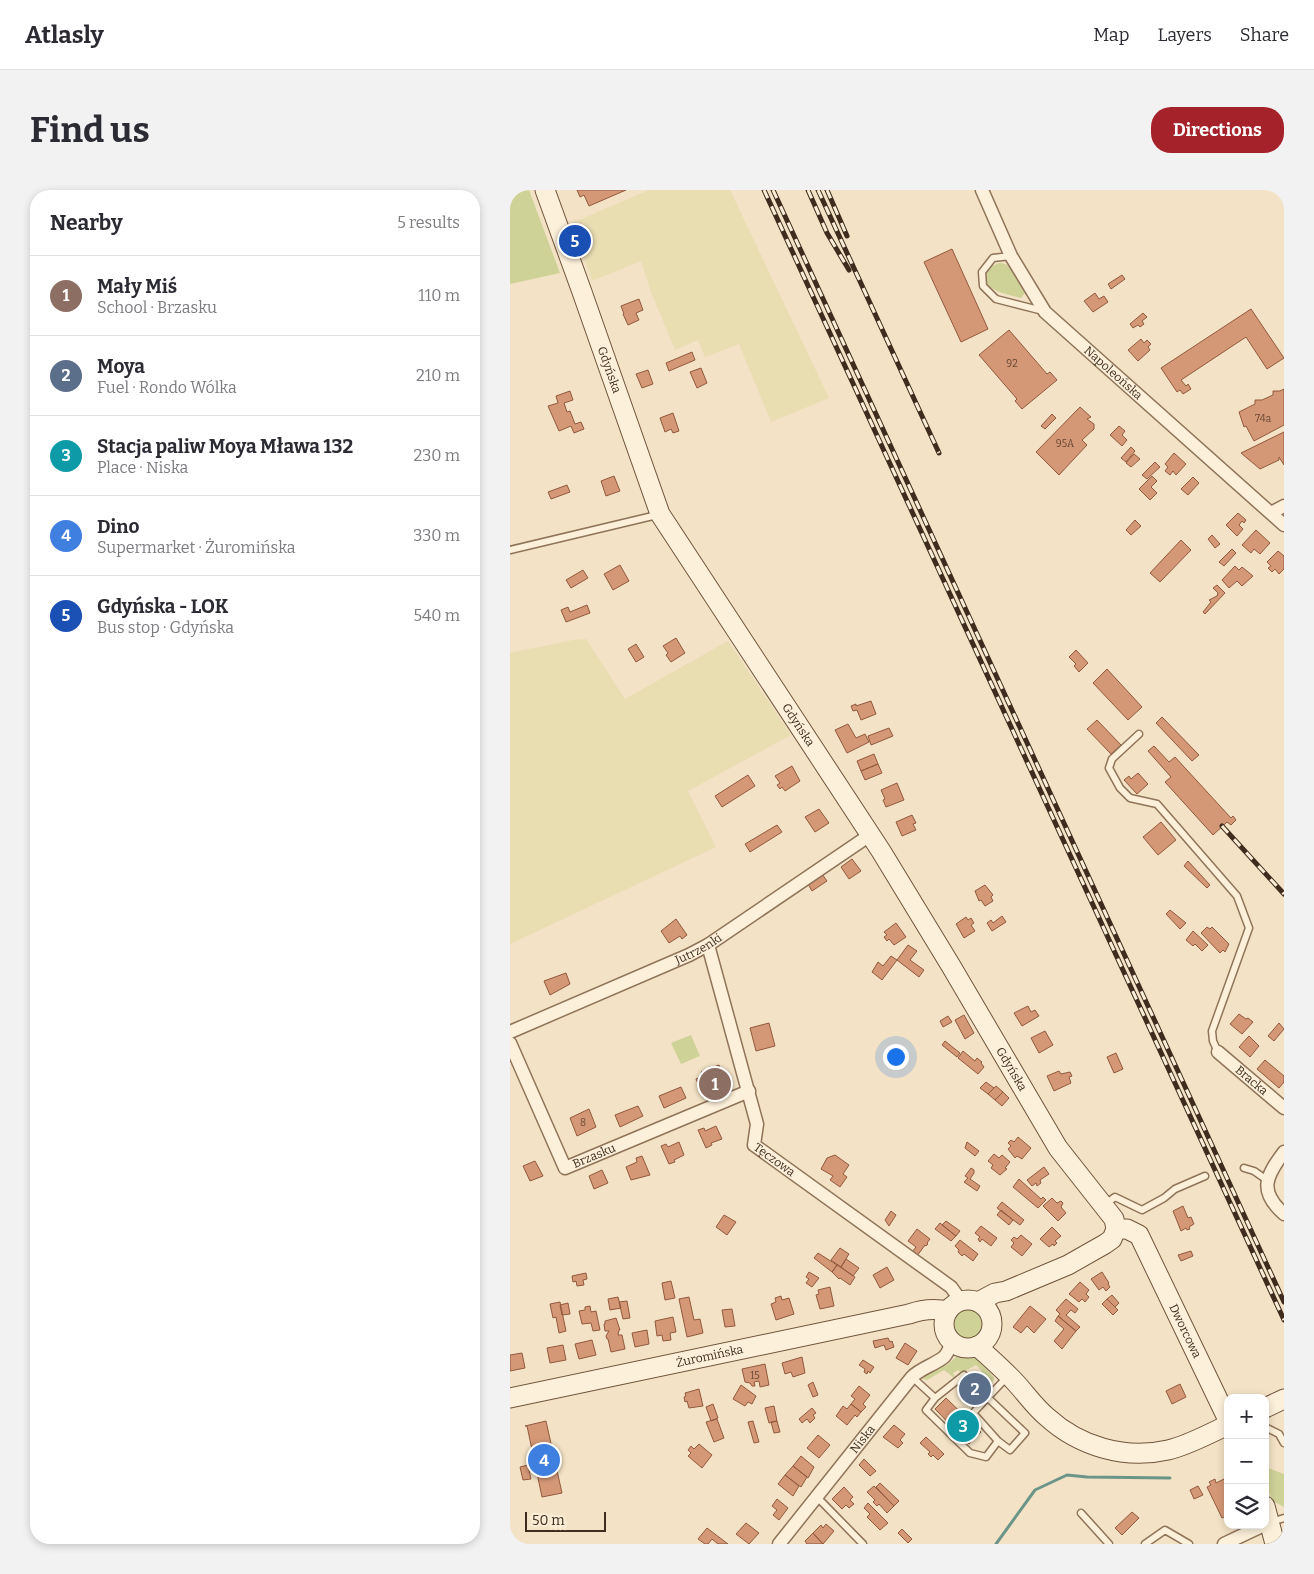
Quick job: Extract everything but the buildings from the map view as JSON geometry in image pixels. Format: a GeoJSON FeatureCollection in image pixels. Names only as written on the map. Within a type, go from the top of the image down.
{"type":"FeatureCollection","features":[{"type":"Feature","properties":{"kind":"main road","name":"Gdyńska"},"geometry":{"type":"LineString","coordinates":[[545,190],[660,514],[870,835],[956,974],[1058,1148],[1114,1219],[1114,1234]]}},
{"type":"Feature","properties":{"kind":"main road","name":"Dworcowa"},"geometry":{"type":"LineString","coordinates":[[1114,1234],[1127,1229],[1139,1235],[1224,1412]]}},
{"type":"Feature","properties":{"kind":"main road","name":"Żuromińska"},"geometry":{"type":"LineString","coordinates":[[510,1398],[909,1314],[919,1310],[934,1308],[964,1310],[995,1293],[1006,1291],[1068,1265],[1114,1234]]}},
{"type":"Feature","properties":{"kind":"main road"},"geometry":{"type":"LineString","coordinates":[[964,1310],[992,1325],[982,1342],[968,1348],[960,1347],[952,1342],[946,1333],[964,1310]]}},
{"type":"Feature","properties":{"kind":"main road"},"geometry":{"type":"LineString","coordinates":[[982,1342],[1046,1417],[1063,1430],[1084,1442],[1111,1451],[1139,1454],[1167,1450],[1224,1427]]}},
{"type":"Feature","properties":{"kind":"main road"},"geometry":{"type":"LineString","coordinates":[[1269,1406],[1284,1399]]}},
{"type":"Feature","properties":{"kind":"main road"},"geometry":{"type":"LineString","coordinates":[[1270,1519],[1275,1544]]}},
{"type":"Feature","properties":{"kind":"street","name":"Napoleońska"},"geometry":{"type":"LineString","coordinates":[[982,190],[1011,256],[1045,312],[1284,525]]}},
{"type":"Feature","properties":{"kind":"street"},"geometry":{"type":"LineString","coordinates":[[1271,512],[1284,506]]}},
{"type":"Feature","properties":{"kind":"street","name":"Jutrzenki"},"geometry":{"type":"LineString","coordinates":[[510,1032],[689,955],[708,945],[870,835]]}},
{"type":"Feature","properties":{"kind":"street","name":"Tęczowa"},"geometry":{"type":"LineString","coordinates":[[708,945],[757,1124],[754,1145],[951,1287],[964,1310]]}},
{"type":"Feature","properties":{"kind":"street","name":"Brzasku"},"geometry":{"type":"LineString","coordinates":[[510,1043],[564,1168],[749,1091]]}},
{"type":"Feature","properties":{"kind":"street","name":"Bracka"},"geometry":{"type":"LineString","coordinates":[[1218,1052],[1284,1108]]}},
{"type":"Feature","properties":{"kind":"street"},"geometry":{"type":"LineString","coordinates":[[1284,1152],[1270,1170],[1267,1180],[1267,1189],[1271,1198],[1284,1214]]}},
{"type":"Feature","properties":{"kind":"street","name":"Niska"},"geometry":{"type":"LineString","coordinates":[[779,1544],[912,1377],[946,1355],[952,1342]]}},
{"type":"Feature","properties":{"kind":"street"},"geometry":{"type":"LineString","coordinates":[[1224,1544],[1270,1519]]}},
{"type":"Feature","properties":{"kind":"lane"},"geometry":{"type":"LineString","coordinates":[[1011,256],[993,258],[982,272],[983,286],[996,299],[1045,312]]}},
{"type":"Feature","properties":{"kind":"lane"},"geometry":{"type":"LineString","coordinates":[[510,550],[660,514]]}},
{"type":"Feature","properties":{"kind":"lane"},"geometry":{"type":"LineString","coordinates":[[1139,734],[1112,759],[1109,768],[1120,788],[1130,798],[1157,804],[1237,896],[1249,928],[1212,1031],[1213,1040],[1218,1052]]}},
{"type":"Feature","properties":{"kind":"lane"},"geometry":{"type":"LineString","coordinates":[[1244,1168],[1254,1171],[1267,1180]]}},
{"type":"Feature","properties":{"kind":"lane"},"geometry":{"type":"LineString","coordinates":[[1103,1205],[1115,1197],[1142,1210],[1164,1198],[1175,1189],[1205,1176]]}},
{"type":"Feature","properties":{"kind":"lane"},"geometry":{"type":"LineString","coordinates":[[998,1441],[986,1457],[970,1454],[926,1410],[934,1398],[964,1375],[986,1400],[1025,1433],[1010,1450],[998,1441],[973,1413],[986,1400],[1012,1378]]}},
{"type":"Feature","properties":{"kind":"lane"},"geometry":{"type":"LineString","coordinates":[[912,1377],[934,1398]]}},
{"type":"Feature","properties":{"kind":"lane"},"geometry":{"type":"LineString","coordinates":[[1269,1429],[1278,1434],[1284,1443]]}},
{"type":"Feature","properties":{"kind":"lane"},"geometry":{"type":"LineString","coordinates":[[817,1497],[863,1544]]}},
{"type":"Feature","properties":{"kind":"lane"},"geometry":{"type":"LineString","coordinates":[[1081,1513],[1109,1544]]}},
{"type":"Feature","properties":{"kind":"lane"},"geometry":{"type":"LineString","coordinates":[[1145,1544],[1165,1530],[1189,1544]]}},
{"type":"Feature","properties":{"kind":"shaded area"},"geometry":{"type":"Polygon","coordinates":[[[649,190],[730,190],[829,398],[771,422],[739,344],[705,357],[698,340],[675,350],[651,292],[641,261],[592,281],[572,223],[649,190]]]}},
{"type":"Feature","properties":{"kind":"shaded area"},"geometry":{"type":"Polygon","coordinates":[[[586,639],[625,699],[728,641],[791,735],[688,791],[716,847],[510,944],[510,653],[586,639]]]}},
{"type":"Feature","properties":{"kind":"green space"},"geometry":{"type":"Polygon","coordinates":[[[510,190],[529,190],[560,273],[510,284],[510,190]]]}},
{"type":"Feature","properties":{"kind":"green space"},"geometry":{"type":"Polygon","coordinates":[[[1000,263],[1009,266],[1016,274],[1025,293],[1021,298],[997,291],[987,284],[987,272],[993,266],[1000,263]]]}},
{"type":"Feature","properties":{"kind":"green space"},"geometry":{"type":"Polygon","coordinates":[[[691,1035],[700,1056],[681,1064],[671,1043],[691,1035]]]}},
{"type":"Feature","properties":{"kind":"green space"},"geometry":{"type":"Polygon","coordinates":[[[967,1308],[973,1309],[978,1313],[982,1318],[982,1330],[978,1335],[973,1339],[967,1340],[961,1339],[956,1335],[952,1330],[951,1324],[952,1318],[956,1313],[961,1309],[967,1308]]]}},
{"type":"Feature","properties":{"kind":"green space"},"geometry":{"type":"Polygon","coordinates":[[[960,1356],[973,1357],[978,1360],[994,1377],[994,1380],[991,1383],[987,1381],[979,1374],[982,1371],[976,1365],[961,1373],[958,1370],[953,1373],[955,1377],[944,1370],[927,1380],[923,1379],[924,1374],[944,1363],[947,1365],[960,1356]]]}},
{"type":"Feature","properties":{"kind":"green space"},"geometry":{"type":"Polygon","coordinates":[[[1269,1468],[1284,1474],[1284,1507],[1273,1501],[1269,1492],[1269,1468]]]}},
{"type":"Feature","properties":{"kind":"waterway"},"geometry":{"type":"LineString","coordinates":[[996,1544],[1035,1490],[1067,1475],[1170,1478]]}},
{"type":"Feature","properties":{"kind":"railway"},"geometry":{"type":"LineString","coordinates":[[764,190],[1284,1320]]}},
{"type":"Feature","properties":{"kind":"railway"},"geometry":{"type":"LineString","coordinates":[[773,190],[1284,1302]]}},
{"type":"Feature","properties":{"kind":"railway"},"geometry":{"type":"LineString","coordinates":[[808,190],[827,233],[849,270]]}},
{"type":"Feature","properties":{"kind":"railway"},"geometry":{"type":"LineString","coordinates":[[818,190],[939,453]]}},
{"type":"Feature","properties":{"kind":"railway"},"geometry":{"type":"LineString","coordinates":[[827,190],[847,236]]}},
{"type":"Feature","properties":{"kind":"railway"},"geometry":{"type":"LineString","coordinates":[[1222,826],[1284,894]]}},
{"type":"Feature","properties":{"kind":"place","name":"Gdyńska - LOK"},"geometry":{"type":"Point","coordinates":[575,241]}},
{"type":"Feature","properties":{"kind":"place","name":"Mały Miś"},"geometry":{"type":"Point","coordinates":[715,1084]}},
{"type":"Feature","properties":{"kind":"place","name":"Moya"},"geometry":{"type":"Point","coordinates":[975,1389]}},
{"type":"Feature","properties":{"kind":"place","name":"Stacja paliw Moya Mława 132"},"geometry":{"type":"Point","coordinates":[963,1426]}},
{"type":"Feature","properties":{"kind":"place","name":"Dino"},"geometry":{"type":"Point","coordinates":[544,1460]}}]}
